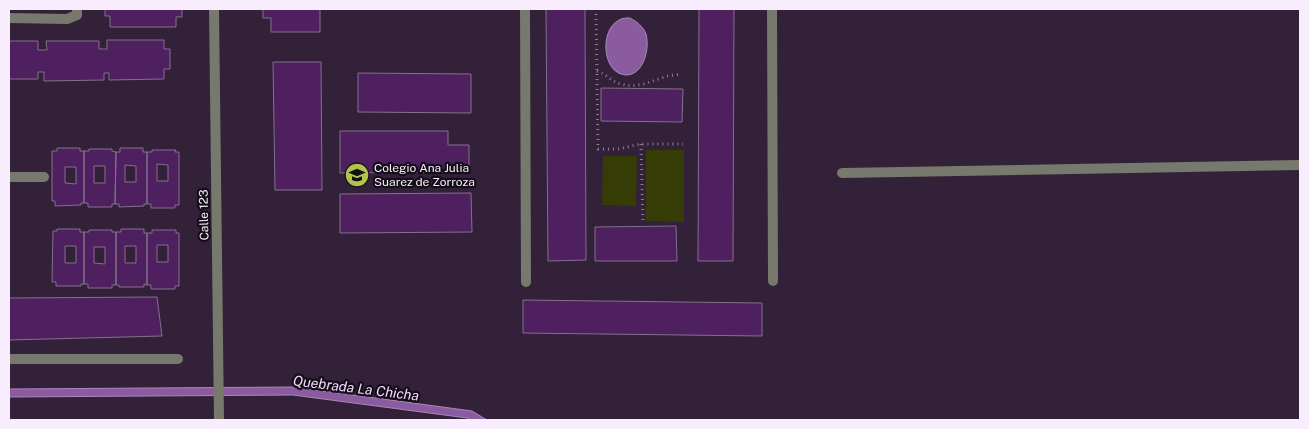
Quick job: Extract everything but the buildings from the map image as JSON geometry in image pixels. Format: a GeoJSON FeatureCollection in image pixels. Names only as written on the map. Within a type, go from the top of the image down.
{"type":"FeatureCollection","features":[{"type":"Feature","properties":{"kind":"street"},"geometry":{"type":"LineString","coordinates":[[9,18],[28,14],[68,19],[77,14],[77,9]]}},
{"type":"Feature","properties":{"kind":"street","name":"Calle 123"},"geometry":{"type":"LineString","coordinates":[[214,9],[219,420]]}},
{"type":"Feature","properties":{"kind":"street"},"geometry":{"type":"LineString","coordinates":[[525,9],[526,282]]}},
{"type":"Feature","properties":{"kind":"street"},"geometry":{"type":"LineString","coordinates":[[772,9],[774,280]]}},
{"type":"Feature","properties":{"kind":"street"},"geometry":{"type":"LineString","coordinates":[[842,173],[1300,165]]}},
{"type":"Feature","properties":{"kind":"street"},"geometry":{"type":"LineString","coordinates":[[9,177],[44,177]]}},
{"type":"Feature","properties":{"kind":"street"},"geometry":{"type":"LineString","coordinates":[[9,359],[178,359]]}},
{"type":"Feature","properties":{"kind":"street"},"geometry":{"type":"LineString","coordinates":[[209,420],[219,420]]}},
{"type":"Feature","properties":{"kind":"path"},"geometry":{"type":"LineString","coordinates":[[596,9],[598,149],[618,149],[641,144],[682,144]]}},
{"type":"Feature","properties":{"kind":"path"},"geometry":{"type":"LineString","coordinates":[[597,71],[604,73],[611,80],[621,84],[632,85],[643,85],[668,76],[681,74]]}},
{"type":"Feature","properties":{"kind":"path"},"geometry":{"type":"LineString","coordinates":[[641,144],[643,222]]}},
{"type":"Feature","properties":{"kind":"green space"},"geometry":{"type":"Polygon","coordinates":[[[646,150],[684,150],[684,222],[646,221],[646,150]]]}},
{"type":"Feature","properties":{"kind":"green space"},"geometry":{"type":"Polygon","coordinates":[[[603,156],[637,156],[636,206],[602,205],[603,156]]]}},
{"type":"Feature","properties":{"kind":"shaded area"},"geometry":{"type":"Polygon","coordinates":[[[630,18],[640,24],[645,31],[647,46],[642,65],[633,74],[627,75],[619,73],[612,68],[608,60],[606,42],[608,33],[613,25],[620,19],[630,18]]]}},
{"type":"Feature","properties":{"kind":"shaded area"},"geometry":{"type":"Polygon","coordinates":[[[294,387],[472,411],[487,420],[471,420],[293,395],[9,397],[9,389],[294,387]]]}},
{"type":"Feature","properties":{"kind":"place","name":"Colegio Ana Julia Suarez de Zorroza"},"geometry":{"type":"Point","coordinates":[357,175]}},
{"type":"Feature","properties":{"kind":"water label","name":"Quebrada La Chicha"},"geometry":{"type":"Point","coordinates":[356,388]}}]}
